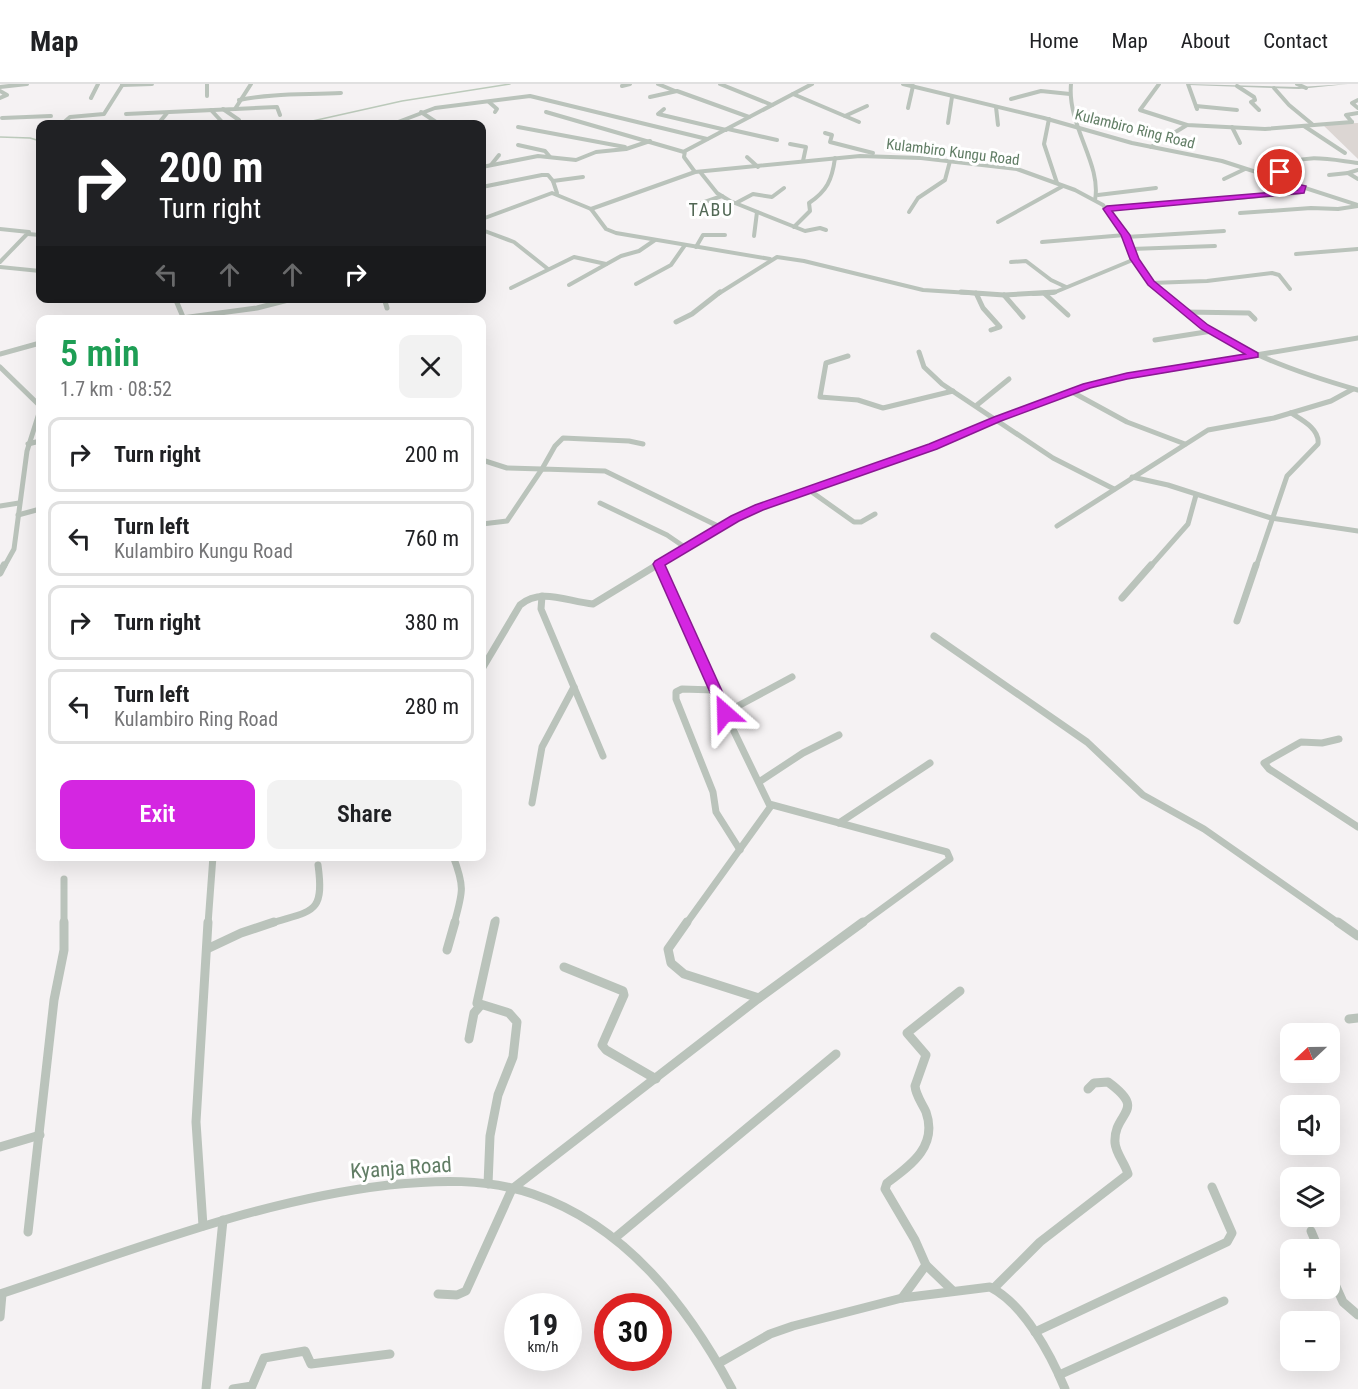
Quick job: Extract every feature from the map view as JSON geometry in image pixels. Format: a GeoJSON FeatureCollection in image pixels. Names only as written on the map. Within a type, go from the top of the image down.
{"type":"FeatureCollection","features":[{"type":"Feature","properties":{"kind":"street"},"geometry":{"type":"LineString","coordinates":[[0,89],[27,84]]}},
{"type":"Feature","properties":{"kind":"street"},"geometry":{"type":"LineString","coordinates":[[91,98],[98,84]]}},
{"type":"Feature","properties":{"kind":"street"},"geometry":{"type":"LineString","coordinates":[[67,120],[70,117],[99,117],[107,112],[123,85],[152,84]]}},
{"type":"Feature","properties":{"kind":"street"},"geometry":{"type":"LineString","coordinates":[[207,84],[207,96]]}},
{"type":"Feature","properties":{"kind":"street"},"geometry":{"type":"LineString","coordinates":[[235,109],[251,84]]}},
{"type":"Feature","properties":{"kind":"street"},"geometry":{"type":"LineString","coordinates":[[622,86],[630,84]]}},
{"type":"Feature","properties":{"kind":"street"},"geometry":{"type":"LineString","coordinates":[[658,84],[749,117]]}},
{"type":"Feature","properties":{"kind":"street"},"geometry":{"type":"LineString","coordinates":[[720,84],[772,105]]}},
{"type":"Feature","properties":{"kind":"street"},"geometry":{"type":"LineString","coordinates":[[798,84],[807,87]]}},
{"type":"Feature","properties":{"kind":"street"},"geometry":{"type":"LineString","coordinates":[[546,112],[684,152],[812,84]]}},
{"type":"Feature","properties":{"kind":"street","name":"Kulambiro Ring Road"},"geometry":{"type":"LineString","coordinates":[[903,84],[1049,119],[1151,147],[1222,161],[1358,206]]}},
{"type":"Feature","properties":{"kind":"street"},"geometry":{"type":"LineString","coordinates":[[1071,84],[1070,94],[1075,126],[1096,181],[1097,197],[1156,188]]}},
{"type":"Feature","properties":{"kind":"street"},"geometry":{"type":"LineString","coordinates":[[1159,84],[1140,110],[1187,125],[1273,129],[1312,124],[1351,123],[1346,115],[1358,113]]}},
{"type":"Feature","properties":{"kind":"street"},"geometry":{"type":"LineString","coordinates":[[1237,110],[1196,108],[1188,84],[1274,88],[1346,84]]}},
{"type":"Feature","properties":{"kind":"street"},"geometry":{"type":"LineString","coordinates":[[1297,84],[1306,88]]}},
{"type":"Feature","properties":{"kind":"street"},"geometry":{"type":"LineString","coordinates":[[1238,85],[1254,97],[1255,100],[1251,102],[1259,111]]}},
{"type":"Feature","properties":{"kind":"street"},"geometry":{"type":"LineString","coordinates":[[908,108],[913,86]]}},
{"type":"Feature","properties":{"kind":"street"},"geometry":{"type":"LineString","coordinates":[[1274,88],[1289,105],[1312,124]]}},
{"type":"Feature","properties":{"kind":"street"},"geometry":{"type":"LineString","coordinates":[[0,89],[7,94],[0,98]]}},
{"type":"Feature","properties":{"kind":"street"},"geometry":{"type":"LineString","coordinates":[[650,97],[675,91]]}},
{"type":"Feature","properties":{"kind":"street"},"geometry":{"type":"LineString","coordinates":[[1011,99],[1040,91],[1070,94]]}},
{"type":"Feature","properties":{"kind":"street"},"geometry":{"type":"LineString","coordinates":[[239,100],[269,94],[282,96],[341,93]]}},
{"type":"Feature","properties":{"kind":"street"},"geometry":{"type":"LineString","coordinates":[[792,94],[859,122]]}},
{"type":"Feature","properties":{"kind":"street"},"geometry":{"type":"LineString","coordinates":[[403,120],[442,106],[532,96],[707,139]]}},
{"type":"Feature","properties":{"kind":"street"},"geometry":{"type":"LineString","coordinates":[[948,123],[952,97]]}},
{"type":"Feature","properties":{"kind":"street"},"geometry":{"type":"LineString","coordinates":[[1358,100],[1352,103],[1358,108]]}},
{"type":"Feature","properties":{"kind":"street"},"geometry":{"type":"LineString","coordinates":[[489,102],[497,109],[495,112]]}},
{"type":"Feature","properties":{"kind":"street"},"geometry":{"type":"LineString","coordinates":[[845,116],[867,106]]}},
{"type":"Feature","properties":{"kind":"street"},"geometry":{"type":"LineString","coordinates":[[126,114],[277,107],[280,115]]}},
{"type":"Feature","properties":{"kind":"street"},"geometry":{"type":"LineString","coordinates":[[996,107],[998,125]]}},
{"type":"Feature","properties":{"kind":"street"},"geometry":{"type":"LineString","coordinates":[[664,108],[658,114],[777,140]]}},
{"type":"Feature","properties":{"kind":"street"},"geometry":{"type":"LineString","coordinates":[[211,110],[220,120]]}},
{"type":"Feature","properties":{"kind":"street"},"geometry":{"type":"LineString","coordinates":[[226,110],[239,120]]}},
{"type":"Feature","properties":{"kind":"street"},"geometry":{"type":"LineString","coordinates":[[421,112],[433,120]]}},
{"type":"Feature","properties":{"kind":"street"},"geometry":{"type":"LineString","coordinates":[[161,120],[167,113]]}},
{"type":"Feature","properties":{"kind":"street"},"geometry":{"type":"LineString","coordinates":[[0,118],[51,116]]}},
{"type":"Feature","properties":{"kind":"street"},"geometry":{"type":"LineString","coordinates":[[1049,119],[1044,144],[1057,183]]}},
{"type":"Feature","properties":{"kind":"street"},"geometry":{"type":"LineString","coordinates":[[1151,147],[1187,125]]}},
{"type":"Feature","properties":{"kind":"street"},"geometry":{"type":"LineString","coordinates":[[1304,126],[1345,153]]}},
{"type":"Feature","properties":{"kind":"street"},"geometry":{"type":"LineString","coordinates":[[518,128],[631,148]]}},
{"type":"Feature","properties":{"kind":"street"},"geometry":{"type":"LineString","coordinates":[[1232,128],[1240,143]]}},
{"type":"Feature","properties":{"kind":"street"},"geometry":{"type":"LineString","coordinates":[[825,133],[832,135],[830,142],[878,155]]}},
{"type":"Feature","properties":{"kind":"street"},"geometry":{"type":"LineString","coordinates":[[486,166],[534,157],[574,160],[596,152],[631,148],[650,141]]}},
{"type":"Feature","properties":{"kind":"street"},"geometry":{"type":"LineString","coordinates":[[790,144],[806,147],[803,161]]}},
{"type":"Feature","properties":{"kind":"street"},"geometry":{"type":"LineString","coordinates":[[518,146],[543,150],[549,153],[550,157]]}},
{"type":"Feature","properties":{"kind":"street"},"geometry":{"type":"LineString","coordinates":[[684,152],[687,163],[695,172]]}},
{"type":"Feature","properties":{"kind":"street"},"geometry":{"type":"LineString","coordinates":[[1273,152],[1281,166],[1281,175],[1286,183]]}},
{"type":"Feature","properties":{"kind":"street","name":"Kulambiro Kungu Road"},"geometry":{"type":"LineString","coordinates":[[591,209],[695,172],[803,161],[878,155],[1008,168],[1097,197],[1126,236],[1135,259],[1151,283],[1212,331],[1255,355],[1301,374],[1356,390]]}},
{"type":"Feature","properties":{"kind":"street"},"geometry":{"type":"LineString","coordinates":[[491,165],[499,156]]}},
{"type":"Feature","properties":{"kind":"street"},"geometry":{"type":"LineString","coordinates":[[747,157],[758,166]]}},
{"type":"Feature","properties":{"kind":"street"},"geometry":{"type":"LineString","coordinates":[[794,227],[810,211],[809,203],[824,193],[833,171],[835,158]]}},
{"type":"Feature","properties":{"kind":"street"},"geometry":{"type":"LineString","coordinates":[[1281,166],[1308,159],[1358,163]]}},
{"type":"Feature","properties":{"kind":"street"},"geometry":{"type":"LineString","coordinates":[[909,212],[918,198],[945,180],[950,161]]}},
{"type":"Feature","properties":{"kind":"street"},"geometry":{"type":"LineString","coordinates":[[1224,179],[1245,169]]}},
{"type":"Feature","properties":{"kind":"street"},"geometry":{"type":"LineString","coordinates":[[1329,175],[1358,170]]}},
{"type":"Feature","properties":{"kind":"street"},"geometry":{"type":"LineString","coordinates":[[701,173],[712,188],[736,203],[807,231],[818,228],[826,230]]}},
{"type":"Feature","properties":{"kind":"street"},"geometry":{"type":"LineString","coordinates":[[1348,173],[1358,179]]}},
{"type":"Feature","properties":{"kind":"street"},"geometry":{"type":"LineString","coordinates":[[486,186],[548,175],[554,181],[557,193]]}},
{"type":"Feature","properties":{"kind":"street"},"geometry":{"type":"LineString","coordinates":[[554,181],[583,177]]}},
{"type":"Feature","properties":{"kind":"street"},"geometry":{"type":"LineString","coordinates":[[998,222],[1063,186]]}},
{"type":"Feature","properties":{"kind":"street"},"geometry":{"type":"LineString","coordinates":[[736,203],[753,194],[772,197],[784,188]]}},
{"type":"Feature","properties":{"kind":"street"},"geometry":{"type":"LineString","coordinates":[[1107,209],[1295,193],[1301,192],[1303,188]]}},
{"type":"Feature","properties":{"kind":"street"},"geometry":{"type":"LineString","coordinates":[[486,217],[541,195],[557,193],[582,207],[591,209],[609,230],[770,260]]}},
{"type":"Feature","properties":{"kind":"street"},"geometry":{"type":"LineString","coordinates":[[693,206],[722,196]]}},
{"type":"Feature","properties":{"kind":"street"},"geometry":{"type":"LineString","coordinates":[[1240,213],[1311,208],[1338,209],[1358,206]]}},
{"type":"Feature","properties":{"kind":"street"},"geometry":{"type":"LineString","coordinates":[[754,236],[757,212]]}},
{"type":"Feature","properties":{"kind":"street"},"geometry":{"type":"LineString","coordinates":[[0,229],[27,230],[28,234]]}},
{"type":"Feature","properties":{"kind":"street"},"geometry":{"type":"LineString","coordinates":[[1042,242],[1060,239],[1224,231]]}},
{"type":"Feature","properties":{"kind":"street"},"geometry":{"type":"LineString","coordinates":[[486,232],[514,242],[548,269]]}},
{"type":"Feature","properties":{"kind":"street"},"geometry":{"type":"LineString","coordinates":[[36,235],[28,234],[3,257],[0,264],[36,270]]}},
{"type":"Feature","properties":{"kind":"street"},"geometry":{"type":"LineString","coordinates":[[696,247],[702,235],[725,235]]}},
{"type":"Feature","properties":{"kind":"street"},"geometry":{"type":"LineString","coordinates":[[569,285],[622,256],[638,252],[655,240]]}},
{"type":"Feature","properties":{"kind":"street"},"geometry":{"type":"LineString","coordinates":[[636,284],[671,265],[685,245]]}},
{"type":"Feature","properties":{"kind":"street"},"geometry":{"type":"LineString","coordinates":[[1131,249],[1215,246]]}},
{"type":"Feature","properties":{"kind":"street"},"geometry":{"type":"LineString","coordinates":[[1296,254],[1358,249]]}},
{"type":"Feature","properties":{"kind":"street"},"geometry":{"type":"LineString","coordinates":[[511,288],[575,257],[606,264]]}},
{"type":"Feature","properties":{"kind":"street"},"geometry":{"type":"LineString","coordinates":[[676,322],[692,315],[714,296],[770,260],[779,257],[804,261],[923,291],[1004,295],[1045,294],[1135,259]]}},
{"type":"Feature","properties":{"kind":"street"},"geometry":{"type":"LineString","coordinates":[[1011,262],[1026,261],[1049,279],[1066,287]]}},
{"type":"Feature","properties":{"kind":"street"},"geometry":{"type":"LineString","coordinates":[[1151,283],[1207,281],[1272,273],[1279,275],[1290,289]]}},
{"type":"Feature","properties":{"kind":"street"},"geometry":{"type":"LineString","coordinates":[[976,293],[981,304],[1000,327],[991,330]]}},
{"type":"Feature","properties":{"kind":"street"},"geometry":{"type":"LineString","coordinates":[[1045,294],[1068,315]]}},
{"type":"Feature","properties":{"kind":"street"},"geometry":{"type":"LineString","coordinates":[[1004,295],[1023,316]]}},
{"type":"Feature","properties":{"kind":"street"},"geometry":{"type":"LineString","coordinates":[[198,315],[279,303]]}},
{"type":"Feature","properties":{"kind":"street"},"geometry":{"type":"LineString","coordinates":[[386,303],[387,308]]}},
{"type":"Feature","properties":{"kind":"street"},"geometry":{"type":"LineString","coordinates":[[1185,312],[1249,313],[1255,318]]}},
{"type":"Feature","properties":{"kind":"street"},"geometry":{"type":"LineString","coordinates":[[1155,340],[1212,331]]}},
{"type":"Feature","properties":{"kind":"street"},"geometry":{"type":"LineString","coordinates":[[486,662],[523,602],[542,596],[593,604],[720,527],[759,507],[933,447],[997,419],[1107,380],[1358,338]]}},
{"type":"Feature","properties":{"kind":"street"},"geometry":{"type":"LineString","coordinates":[[0,354],[36,344]]}},
{"type":"Feature","properties":{"kind":"street"},"geometry":{"type":"LineString","coordinates":[[919,352],[928,371],[953,391],[1053,458],[1114,489]]}},
{"type":"Feature","properties":{"kind":"street"},"geometry":{"type":"LineString","coordinates":[[848,356],[826,363],[820,396],[858,400],[880,409],[953,391]]}},
{"type":"Feature","properties":{"kind":"street"},"geometry":{"type":"LineString","coordinates":[[0,367],[36,402]]}},
{"type":"Feature","properties":{"kind":"street"},"geometry":{"type":"LineString","coordinates":[[977,405],[1009,379]]}},
{"type":"Feature","properties":{"kind":"street"},"geometry":{"type":"LineString","coordinates":[[1057,526],[1211,429],[1291,413],[1331,401],[1356,390]]}},
{"type":"Feature","properties":{"kind":"street"},"geometry":{"type":"LineString","coordinates":[[1072,392],[1127,422],[1185,444]]}},
{"type":"Feature","properties":{"kind":"street"},"geometry":{"type":"LineString","coordinates":[[1237,621],[1269,534],[1271,518],[1287,476],[1297,463],[1317,446],[1320,440],[1319,433],[1291,413]]}},
{"type":"Feature","properties":{"kind":"street"},"geometry":{"type":"LineString","coordinates":[[0,573],[14,549],[28,444],[36,424]]}},
{"type":"Feature","properties":{"kind":"street"},"geometry":{"type":"LineString","coordinates":[[486,524],[507,521],[555,446],[563,438],[629,441],[643,444]]}},
{"type":"Feature","properties":{"kind":"street"},"geometry":{"type":"LineString","coordinates":[[28,444],[36,442]]}},
{"type":"Feature","properties":{"kind":"street"},"geometry":{"type":"LineString","coordinates":[[486,461],[507,468],[605,471],[720,527]]}},
{"type":"Feature","properties":{"kind":"street"},"geometry":{"type":"LineString","coordinates":[[1132,477],[1271,518],[1358,531]]}},
{"type":"Feature","properties":{"kind":"street"},"geometry":{"type":"LineString","coordinates":[[809,490],[854,522],[861,522],[875,514]]}},
{"type":"Feature","properties":{"kind":"street"},"geometry":{"type":"LineString","coordinates":[[1122,598],[1188,524],[1196,495]]}},
{"type":"Feature","properties":{"kind":"street"},"geometry":{"type":"LineString","coordinates":[[0,506],[19,503]]}},
{"type":"Feature","properties":{"kind":"street"},"geometry":{"type":"LineString","coordinates":[[600,503],[667,535],[686,548]]}},
{"type":"Feature","properties":{"kind":"street"},"geometry":{"type":"LineString","coordinates":[[18,515],[36,510]]}},
{"type":"Feature","properties":{"kind":"street"},"geometry":{"type":"LineString","coordinates":[[438,1294],[457,1295],[466,1291],[512,1189],[759,998],[950,859],[947,852],[937,848],[771,806],[714,690],[659,564]]}},
{"type":"Feature","properties":{"kind":"street"},"geometry":{"type":"LineString","coordinates":[[542,596],[541,609],[603,756]]}},
{"type":"Feature","properties":{"kind":"street"},"geometry":{"type":"LineString","coordinates":[[934,636],[1087,742],[1143,795],[1204,829],[1358,936]]}},
{"type":"Feature","properties":{"kind":"street"},"geometry":{"type":"LineString","coordinates":[[725,713],[792,677]]}},
{"type":"Feature","properties":{"kind":"street"},"geometry":{"type":"LineString","coordinates":[[532,803],[542,747],[574,687]]}},
{"type":"Feature","properties":{"kind":"street"},"geometry":{"type":"LineString","coordinates":[[714,690],[682,689],[676,692],[676,699],[713,792],[716,812],[740,850]]}},
{"type":"Feature","properties":{"kind":"street"},"geometry":{"type":"LineString","coordinates":[[759,782],[803,753],[839,735]]}},
{"type":"Feature","properties":{"kind":"street"},"geometry":{"type":"LineString","coordinates":[[1339,740],[1300,742],[1264,763],[1269,769],[1358,827]]}},
{"type":"Feature","properties":{"kind":"street"},"geometry":{"type":"LineString","coordinates":[[839,823],[930,763]]}},
{"type":"Feature","properties":{"kind":"street"},"geometry":{"type":"LineString","coordinates":[[759,998],[684,975],[674,967],[668,956],[671,942],[771,806]]}},
{"type":"Feature","properties":{"kind":"street"},"geometry":{"type":"LineString","coordinates":[[203,1226],[196,1092],[213,861]]}},
{"type":"Feature","properties":{"kind":"street"},"geometry":{"type":"LineString","coordinates":[[447,950],[463,893],[462,879],[455,861]]}},
{"type":"Feature","properties":{"kind":"street"},"geometry":{"type":"LineString","coordinates":[[207,949],[241,933],[317,906],[321,896],[318,865]]}},
{"type":"Feature","properties":{"kind":"street"},"geometry":{"type":"LineString","coordinates":[[28,1232],[54,1000],[64,950],[64,879]]}},
{"type":"Feature","properties":{"kind":"street"},"geometry":{"type":"LineString","coordinates":[[480,1006],[477,999],[496,920]]}},
{"type":"Feature","properties":{"kind":"street"},"geometry":{"type":"LineString","coordinates":[[564,967],[623,991],[624,995],[602,1045],[606,1050],[656,1078]]}},
{"type":"Feature","properties":{"kind":"street"},"geometry":{"type":"LineString","coordinates":[[953,1291],[926,1265],[915,1240],[885,1189],[887,1183],[920,1157],[926,1144],[927,1116],[915,1088],[916,1079],[926,1055],[907,1033],[960,991]]}},
{"type":"Feature","properties":{"kind":"street"},"geometry":{"type":"LineString","coordinates":[[469,1039],[474,1013],[480,1006]]}},
{"type":"Feature","properties":{"kind":"street"},"geometry":{"type":"LineString","coordinates":[[480,1006],[509,1013],[517,1022],[513,1057],[498,1095],[490,1136],[488,1184]]}},
{"type":"Feature","properties":{"kind":"street"},"geometry":{"type":"LineString","coordinates":[[616,1237],[836,1054]]}},
{"type":"Feature","properties":{"kind":"street"},"geometry":{"type":"LineString","coordinates":[[994,1287],[1040,1242],[1128,1174],[1127,1166],[1115,1145],[1116,1136],[1129,1108],[1127,1098],[1108,1082],[1094,1083],[1089,1089]]}},
{"type":"Feature","properties":{"kind":"street"},"geometry":{"type":"LineString","coordinates":[[0,1147],[40,1135]]}},
{"type":"Feature","properties":{"kind":"street","name":"Kyanja Road"},"geometry":{"type":"LineString","coordinates":[[1,1294],[272,1205],[338,1191],[438,1181],[488,1184],[554,1202],[616,1237],[679,1303],[719,1363],[732,1389]]}},
{"type":"Feature","properties":{"kind":"street"},"geometry":{"type":"LineString","coordinates":[[1035,1332],[1227,1242],[1232,1233],[1212,1187]]}},
{"type":"Feature","properties":{"kind":"street"},"geometry":{"type":"LineString","coordinates":[[207,1389],[223,1220]]}},
{"type":"Feature","properties":{"kind":"street"},"geometry":{"type":"LineString","coordinates":[[1311,1231],[1314,1239]]}},
{"type":"Feature","properties":{"kind":"street"},"geometry":{"type":"LineString","coordinates":[[902,1298],[926,1265]]}},
{"type":"Feature","properties":{"kind":"street"},"geometry":{"type":"LineString","coordinates":[[719,1363],[770,1334],[902,1298],[983,1286],[994,1287],[1035,1332],[1065,1389]]}},
{"type":"Feature","properties":{"kind":"street"},"geometry":{"type":"LineString","coordinates":[[0,1317],[1,1294]]}},
{"type":"Feature","properties":{"kind":"street"},"geometry":{"type":"LineString","coordinates":[[1340,1295],[1343,1302],[1358,1315]]}},
{"type":"Feature","properties":{"kind":"street"},"geometry":{"type":"LineString","coordinates":[[1059,1375],[1224,1301]]}},
{"type":"Feature","properties":{"kind":"street"},"geometry":{"type":"LineString","coordinates":[[233,1389],[255,1388],[261,1361],[267,1356],[305,1351],[311,1364],[390,1354]]}},
{"type":"Feature","properties":{"kind":"shaded area"},"geometry":{"type":"Polygon","coordinates":[[[1358,123],[1358,159],[1322,124],[1358,123]]]}},
{"type":"Feature","properties":{"kind":"waterway"},"geometry":{"type":"LineString","coordinates":[[317,120],[402,101],[510,84]]}},
{"type":"Feature","properties":{"kind":"waterway"},"geometry":{"type":"LineString","coordinates":[[0,137],[36,140]]}},
{"type":"Feature","properties":{"kind":"district","name":"TABU"},"geometry":{"type":"Point","coordinates":[711,209]}},
{"type":"Feature","properties":{"kind":"route"},"geometry":{"type":"LineString","coordinates":[[725,713],[659,564],[735,518],[759,507],[933,447],[997,419],[1086,386],[1127,376],[1255,355],[1204,327],[1151,283],[1135,259],[1125,235],[1107,209],[1301,192],[1303,188],[1286,183],[1280,172]]}}]}
